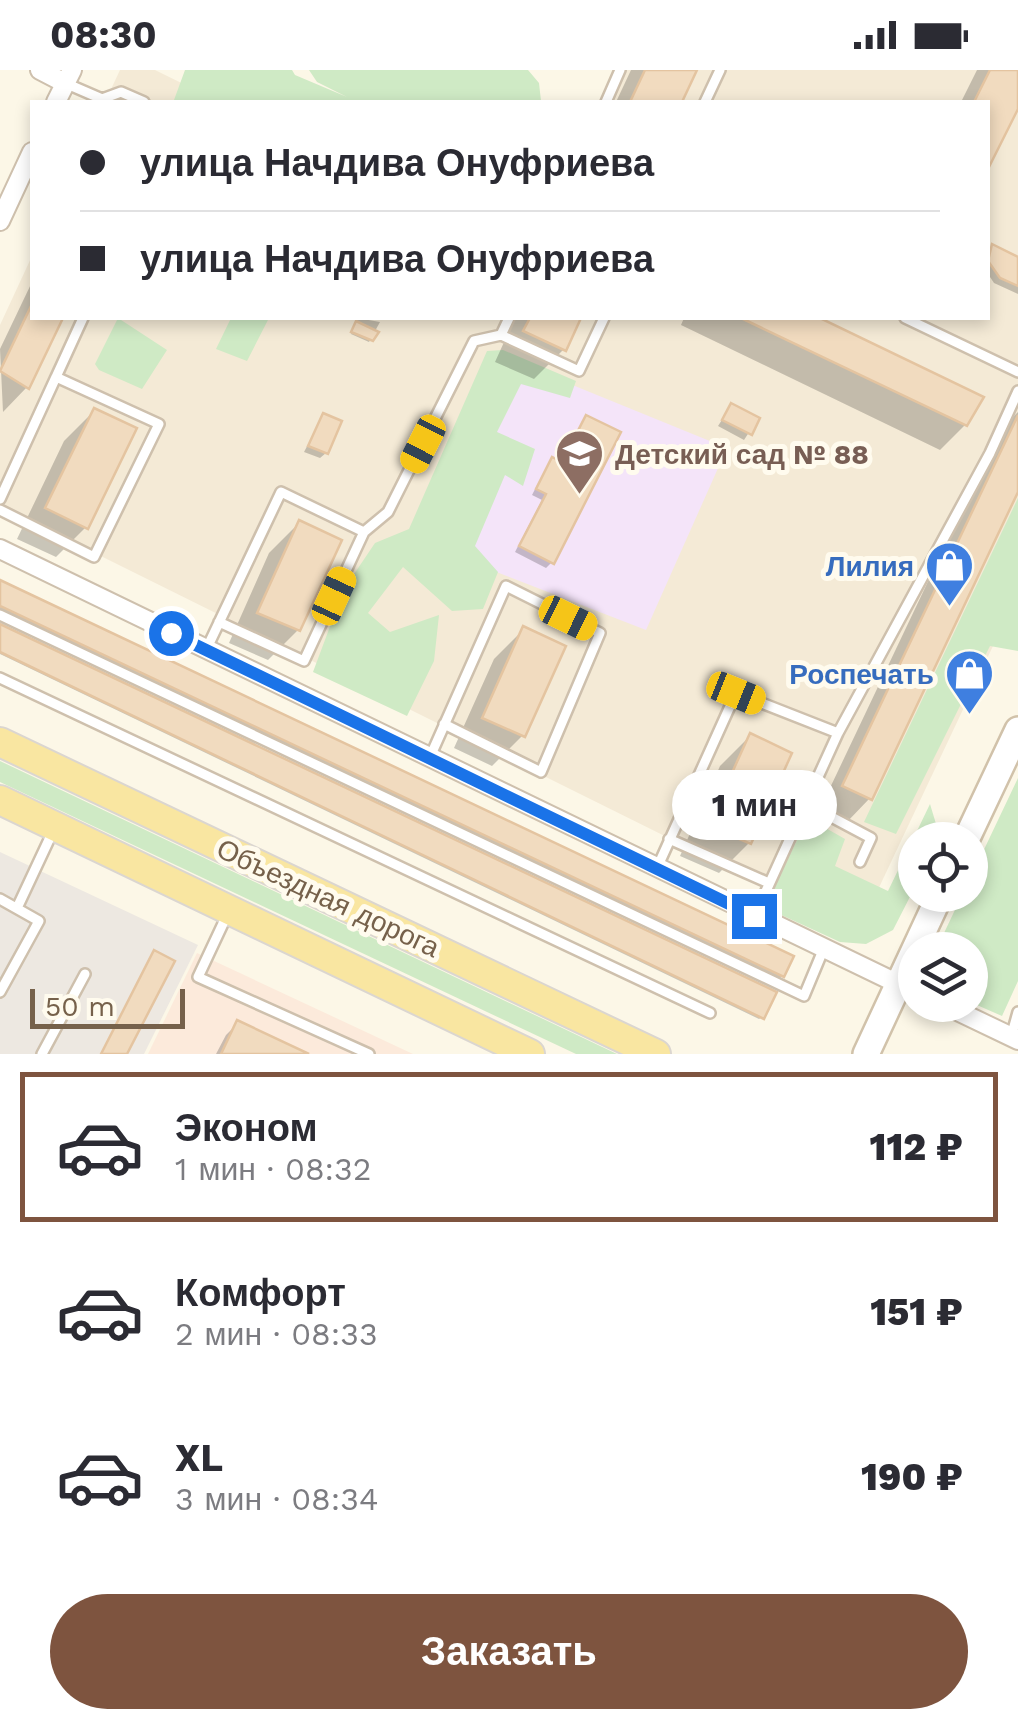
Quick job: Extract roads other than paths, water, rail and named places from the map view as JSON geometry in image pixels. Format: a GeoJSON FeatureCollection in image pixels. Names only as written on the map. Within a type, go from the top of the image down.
{"type":"FeatureCollection","features":[{"type":"Feature","properties":{"kind":"main road"},"geometry":{"type":"LineString","coordinates":[[975,822],[1018,730]]}},
{"type":"Feature","properties":{"kind":"main road","name":"Объездная дорога"},"geometry":{"type":"LineString","coordinates":[[0,742],[656,1054]]}},
{"type":"Feature","properties":{"kind":"main road","name":"Объездная дорога"},"geometry":{"type":"LineString","coordinates":[[0,800],[530,1054]]}},
{"type":"Feature","properties":{"kind":"main road"},"geometry":{"type":"LineString","coordinates":[[866,1054],[898,1001]]}},
{"type":"Feature","properties":{"kind":"street"},"geometry":{"type":"LineString","coordinates":[[40,70],[68,76],[57,100]]}},
{"type":"Feature","properties":{"kind":"street"},"geometry":{"type":"LineString","coordinates":[[0,221],[30,156]]}},
{"type":"Feature","properties":{"kind":"street"},"geometry":{"type":"LineString","coordinates":[[0,549],[898,984]]}},
{"type":"Feature","properties":{"kind":"street"},"geometry":{"type":"LineString","coordinates":[[980,1022],[1014,1039]]}},
{"type":"Feature","properties":{"kind":"lane"},"geometry":{"type":"LineString","coordinates":[[607,100],[620,70]]}},
{"type":"Feature","properties":{"kind":"lane"},"geometry":{"type":"LineString","coordinates":[[706,100],[720,70]]}},
{"type":"Feature","properties":{"kind":"lane"},"geometry":{"type":"LineString","coordinates":[[68,76],[102,99],[120,92],[139,100]]}},
{"type":"Feature","properties":{"kind":"lane"},"geometry":{"type":"LineString","coordinates":[[0,499],[82,320]]}},
{"type":"Feature","properties":{"kind":"lane"},"geometry":{"type":"LineString","coordinates":[[501,335],[508,320]]}},
{"type":"Feature","properties":{"kind":"lane"},"geometry":{"type":"LineString","coordinates":[[219,622],[304,661],[364,532],[388,512],[474,341],[501,335],[579,371],[603,320]]}},
{"type":"Feature","properties":{"kind":"lane"},"geometry":{"type":"LineString","coordinates":[[909,320],[1018,372]]}},
{"type":"Feature","properties":{"kind":"lane"},"geometry":{"type":"LineString","coordinates":[[0,510],[94,556],[159,424],[56,377]]}},
{"type":"Feature","properties":{"kind":"lane"},"geometry":{"type":"LineString","coordinates":[[754,916],[838,733],[990,453],[1018,391]]}},
{"type":"Feature","properties":{"kind":"lane"},"geometry":{"type":"LineString","coordinates":[[206,650],[281,492],[364,532]]}},
{"type":"Feature","properties":{"kind":"lane"},"geometry":{"type":"LineString","coordinates":[[430,757],[444,724],[506,586],[600,633],[541,772],[444,724]]}},
{"type":"Feature","properties":{"kind":"lane"},"geometry":{"type":"LineString","coordinates":[[0,615],[804,996],[824,948]]}},
{"type":"Feature","properties":{"kind":"lane"},"geometry":{"type":"LineString","coordinates":[[0,678],[710,1013]]}},
{"type":"Feature","properties":{"kind":"lane"},"geometry":{"type":"LineString","coordinates":[[658,869],[736,693],[838,733]]}},
{"type":"Feature","properties":{"kind":"lane"},"geometry":{"type":"LineString","coordinates":[[807,804],[871,838],[860,862]]}},
{"type":"Feature","properties":{"kind":"lane"},"geometry":{"type":"LineString","coordinates":[[17,908],[56,826]]}},
{"type":"Feature","properties":{"kind":"lane"},"geometry":{"type":"LineString","coordinates":[[669,840],[769,883]]}},
{"type":"Feature","properties":{"kind":"lane"},"geometry":{"type":"LineString","coordinates":[[0,898],[39,921],[0,992]]}},
{"type":"Feature","properties":{"kind":"lane"},"geometry":{"type":"LineString","coordinates":[[229,911],[198,977],[370,1054]]}},
{"type":"Feature","properties":{"kind":"lane"},"geometry":{"type":"LineString","coordinates":[[42,1054],[85,974]]}},
{"type":"Feature","properties":{"kind":"lane"},"geometry":{"type":"LineString","coordinates":[[1014,1039],[1018,1012]]}},
{"type":"Feature","properties":{"kind":"place","name":"Детский сад № 88"},"geometry":{"type":"Point","coordinates":[580,496]}},
{"type":"Feature","properties":{"kind":"place","name":"Лилия"},"geometry":{"type":"Point","coordinates":[949,608]}},
{"type":"Feature","properties":{"kind":"place","name":"Роспечать"},"geometry":{"type":"Point","coordinates":[969,716]}}]}
